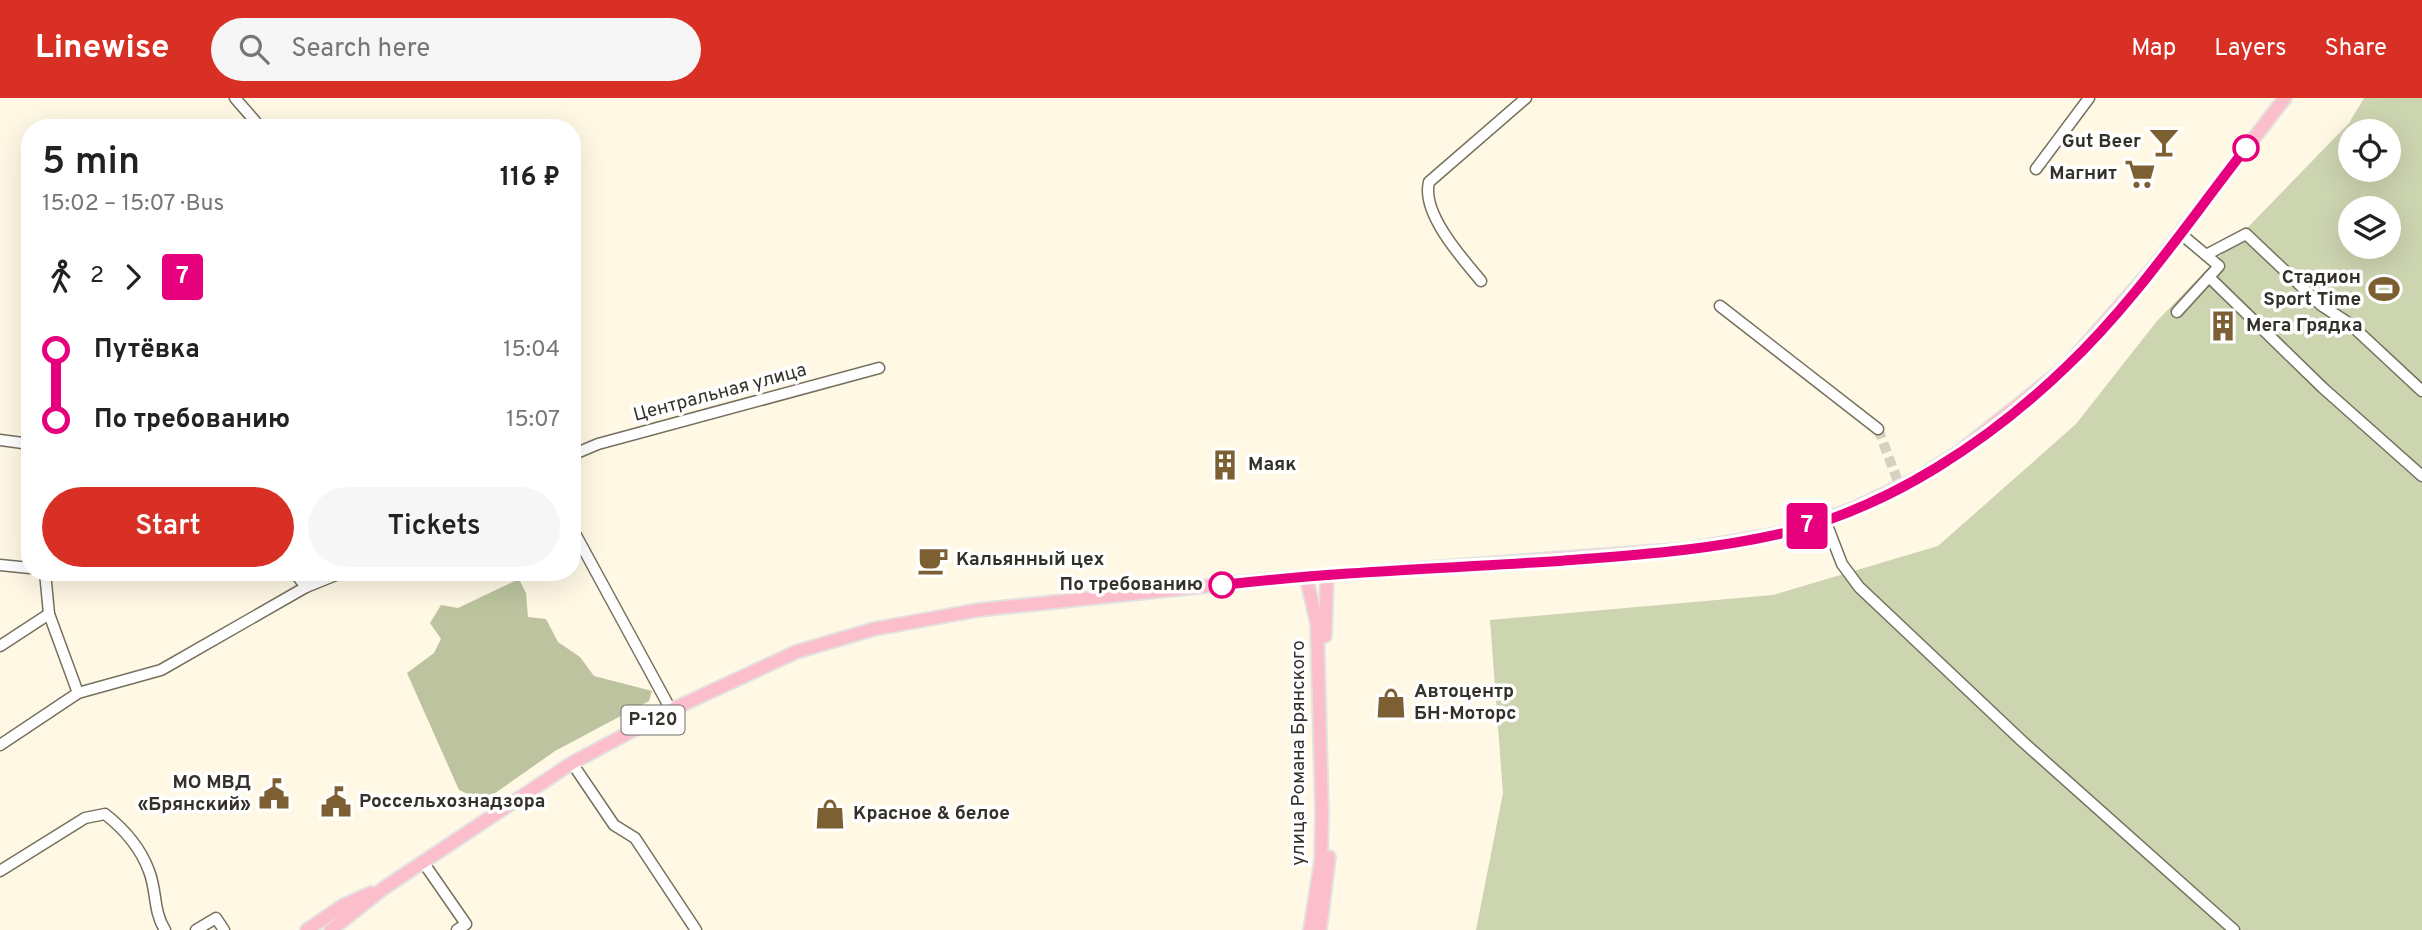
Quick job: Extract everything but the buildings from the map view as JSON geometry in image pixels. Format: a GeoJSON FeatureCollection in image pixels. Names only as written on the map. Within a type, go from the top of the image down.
{"type":"FeatureCollection","features":[{"type":"Feature","properties":{"kind":"main road","name":"Р-120"},"geometry":{"type":"LineString","coordinates":[[331,930],[384,888],[572,763],[671,710],[796,652],[890,625],[978,610],[1306,577],[1631,556],[1742,541],[1825,520],[1920,477],[2004,420],[2066,367],[2180,234],[2285,98]]}},
{"type":"Feature","properties":{"kind":"main road","name":"улица Романа Брянского"},"geometry":{"type":"LineString","coordinates":[[1320,930],[1329,859],[1324,630],[1327,576]]}},
{"type":"Feature","properties":{"kind":"main road","name":"улица Романа Брянского"},"geometry":{"type":"LineString","coordinates":[[1306,577],[1317,623],[1322,813],[1321,861],[1310,930]]}},
{"type":"Feature","properties":{"kind":"main road"},"geometry":{"type":"LineString","coordinates":[[307,930],[344,905],[384,888]]}},
{"type":"Feature","properties":{"kind":"street"},"geometry":{"type":"LineString","coordinates":[[235,98],[253,119]]}},
{"type":"Feature","properties":{"kind":"street"},"geometry":{"type":"LineString","coordinates":[[1481,281],[1430,209],[1427,188],[1429,182],[1526,98]]}},
{"type":"Feature","properties":{"kind":"street"},"geometry":{"type":"LineString","coordinates":[[2036,169],[2089,98]]}},
{"type":"Feature","properties":{"kind":"street"},"geometry":{"type":"LineString","coordinates":[[2177,312],[2219,266],[2180,234]]}},
{"type":"Feature","properties":{"kind":"street"},"geometry":{"type":"LineString","coordinates":[[2206,255],[2246,234],[2321,305],[2350,324],[2422,391]]}},
{"type":"Feature","properties":{"kind":"street"},"geometry":{"type":"LineString","coordinates":[[2209,277],[2323,388],[2422,476]]}},
{"type":"Feature","properties":{"kind":"street"},"geometry":{"type":"LineString","coordinates":[[1720,306],[1878,429]]}},
{"type":"Feature","properties":{"kind":"street","name":"Центральная улица"},"geometry":{"type":"LineString","coordinates":[[581,452],[598,444],[879,368]]}},
{"type":"Feature","properties":{"kind":"street"},"geometry":{"type":"LineString","coordinates":[[0,440],[21,443]]}},
{"type":"Feature","properties":{"kind":"street"},"geometry":{"type":"LineString","coordinates":[[1825,520],[1842,564],[1858,587],[2022,741],[2234,930]]}},
{"type":"Feature","properties":{"kind":"street"},"geometry":{"type":"LineString","coordinates":[[581,545],[671,710]]}},
{"type":"Feature","properties":{"kind":"street"},"geometry":{"type":"LineString","coordinates":[[0,565],[21,567]]}},
{"type":"Feature","properties":{"kind":"street"},"geometry":{"type":"LineString","coordinates":[[47,581],[49,614],[78,692]]}},
{"type":"Feature","properties":{"kind":"street"},"geometry":{"type":"LineString","coordinates":[[301,581],[306,587]]}},
{"type":"Feature","properties":{"kind":"street"},"geometry":{"type":"LineString","coordinates":[[0,745],[78,692],[162,670],[321,581]]}},
{"type":"Feature","properties":{"kind":"street"},"geometry":{"type":"LineString","coordinates":[[0,646],[49,614]]}},
{"type":"Feature","properties":{"kind":"street"},"geometry":{"type":"LineString","coordinates":[[572,763],[614,825],[635,838],[696,930]]}},
{"type":"Feature","properties":{"kind":"street"},"geometry":{"type":"LineString","coordinates":[[0,871],[85,818],[105,814],[133,843],[149,871],[157,917],[165,930]]}},
{"type":"Feature","properties":{"kind":"street"},"geometry":{"type":"LineString","coordinates":[[423,862],[466,924],[457,930]]}},
{"type":"Feature","properties":{"kind":"street"},"geometry":{"type":"LineString","coordinates":[[196,930],[216,918],[224,930]]}},
{"type":"Feature","properties":{"kind":"green space"},"geometry":{"type":"Polygon","coordinates":[[[2364,98],[2422,98],[2422,930],[1476,930],[1503,793],[1490,620],[1773,595],[1938,546],[2076,424],[2157,321],[2338,134],[2338,182],[2401,182],[2401,119],[2351,119],[2364,98]]]}},
{"type":"Feature","properties":{"kind":"green space"},"geometry":{"type":"Polygon","coordinates":[[[520,581],[526,593],[528,617],[546,619],[558,642],[580,657],[594,676],[652,691],[649,701],[555,751],[491,796],[475,797],[459,790],[407,673],[434,653],[441,639],[430,623],[441,605],[458,608],[520,581]]]}},
{"type":"Feature","properties":{"kind":"tunnel"},"geometry":{"type":"LineString","coordinates":[[1878,429],[1900,487]]}},
{"type":"Feature","properties":{"kind":"bus line","name":"7"},"geometry":{"type":"LineString","coordinates":[[1222,585],[1631,556],[1690,549],[1789,531],[1853,509],[1920,477],[1959,453],[2004,420],[2066,367],[2154,267],[2246,148]]}},
{"type":"Feature","properties":{"kind":"place","name":"Gut Beer"},"geometry":{"type":"Point","coordinates":[2164,142]}},
{"type":"Feature","properties":{"kind":"place","name":"Магнит"},"geometry":{"type":"Point","coordinates":[2140,174]}},
{"type":"Feature","properties":{"kind":"place","name":"Стадион Sport Time"},"geometry":{"type":"Point","coordinates":[2384,289]}},
{"type":"Feature","properties":{"kind":"place","name":"Мега Грядка"},"geometry":{"type":"Point","coordinates":[2223,326]}},
{"type":"Feature","properties":{"kind":"place","name":"Маяк"},"geometry":{"type":"Point","coordinates":[1225,465]}},
{"type":"Feature","properties":{"kind":"place","name":"Кальянный цех"},"geometry":{"type":"Point","coordinates":[933,560]}},
{"type":"Feature","properties":{"kind":"place","name":"По требованию"},"geometry":{"type":"Point","coordinates":[1222,585]}},
{"type":"Feature","properties":{"kind":"place","name":"Автоцентр БН-Моторс"},"geometry":{"type":"Point","coordinates":[1391,703]}},
{"type":"Feature","properties":{"kind":"place","name":"МО МВД «Брянский»"},"geometry":{"type":"Point","coordinates":[274,794]}},
{"type":"Feature","properties":{"kind":"place","name":"Россельхознадзора"},"geometry":{"type":"Point","coordinates":[336,802]}},
{"type":"Feature","properties":{"kind":"place","name":"Красное & белое"},"geometry":{"type":"Point","coordinates":[830,814]}}]}
